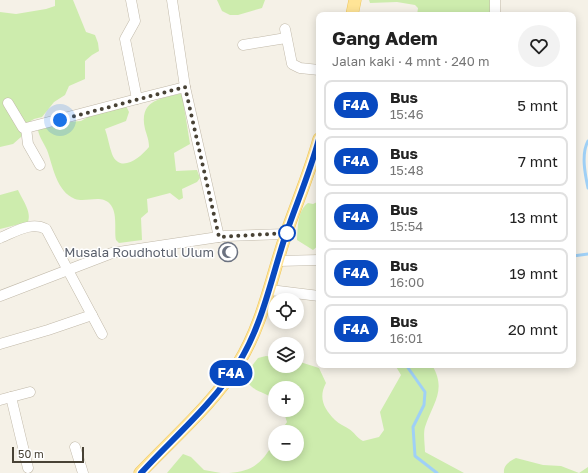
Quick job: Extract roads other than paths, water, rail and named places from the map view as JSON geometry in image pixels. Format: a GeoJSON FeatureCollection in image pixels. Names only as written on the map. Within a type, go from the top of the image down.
{"type":"FeatureCollection","features":[{"type":"Feature","properties":{"kind":"main road"},"geometry":{"type":"LineString","coordinates":[[353,12],[355,0]]}},
{"type":"Feature","properties":{"kind":"main road"},"geometry":{"type":"LineString","coordinates":[[140,473],[225,383],[238,364],[255,332],[270,290],[286,234],[310,172],[316,150]]}},
{"type":"Feature","properties":{"kind":"street"},"geometry":{"type":"LineString","coordinates":[[131,0],[135,21],[125,39],[137,99]]}},
{"type":"Feature","properties":{"kind":"street"},"geometry":{"type":"LineString","coordinates":[[172,0],[185,87],[219,237]]}},
{"type":"Feature","properties":{"kind":"street"},"geometry":{"type":"LineString","coordinates":[[495,12],[496,0]]}},
{"type":"Feature","properties":{"kind":"street"},"geometry":{"type":"LineString","coordinates":[[243,45],[286,34],[292,64],[300,68],[316,70]]}},
{"type":"Feature","properties":{"kind":"street"},"geometry":{"type":"LineString","coordinates":[[8,103],[23,128],[26,128],[185,87]]}},
{"type":"Feature","properties":{"kind":"street"},"geometry":{"type":"LineString","coordinates":[[26,128],[28,144],[40,165]]}},
{"type":"Feature","properties":{"kind":"street"},"geometry":{"type":"LineString","coordinates":[[0,238],[29,226],[43,227],[46,229],[102,334]]}},
{"type":"Feature","properties":{"kind":"street"},"geometry":{"type":"LineString","coordinates":[[0,296],[112,253],[237,235],[286,234]]}},
{"type":"Feature","properties":{"kind":"street"},"geometry":{"type":"LineString","coordinates":[[278,261],[316,260]]}},
{"type":"Feature","properties":{"kind":"street"},"geometry":{"type":"LineString","coordinates":[[270,290],[316,296]]}},
{"type":"Feature","properties":{"kind":"street"},"geometry":{"type":"LineString","coordinates":[[0,344],[48,330],[92,314]]}},
{"type":"Feature","properties":{"kind":"street"},"geometry":{"type":"LineString","coordinates":[[0,400],[30,392]]}},
{"type":"Feature","properties":{"kind":"street"},"geometry":{"type":"LineString","coordinates":[[11,397],[28,468]]}},
{"type":"Feature","properties":{"kind":"street"},"geometry":{"type":"LineString","coordinates":[[75,447],[83,473]]}},
{"type":"Feature","properties":{"kind":"waterway"},"geometry":{"type":"LineString","coordinates":[[588,141],[584,158],[588,188]]}},
{"type":"Feature","properties":{"kind":"waterway"},"geometry":{"type":"LineString","coordinates":[[576,256],[588,254]]}},
{"type":"Feature","properties":{"kind":"waterway"},"geometry":{"type":"LineString","coordinates":[[408,368],[425,392],[424,405],[413,427],[415,456],[437,473]]}},
{"type":"Feature","properties":{"kind":"place","name":"Musala Roudhotul Ulum"},"geometry":{"type":"Point","coordinates":[228,252]}}]}
